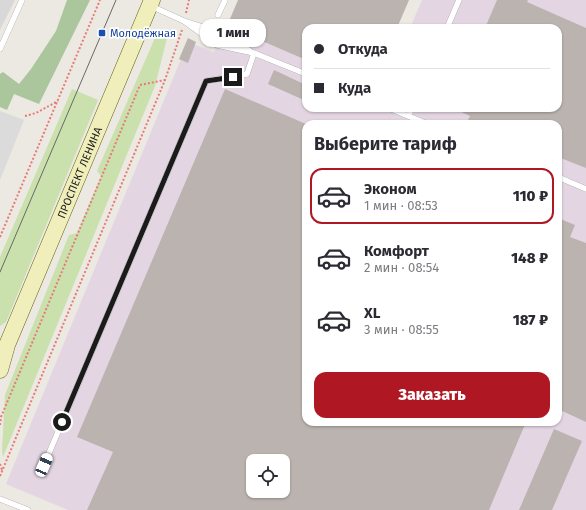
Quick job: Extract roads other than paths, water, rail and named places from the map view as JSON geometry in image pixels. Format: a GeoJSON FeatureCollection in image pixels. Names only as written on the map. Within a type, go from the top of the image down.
{"type":"FeatureCollection","features":[{"type":"Feature","properties":{"kind":"main road","name":"ПРОСПЕКТ ЛЕНИНА"},"geometry":{"type":"LineString","coordinates":[[0,370],[3,350],[151,2]]}},
{"type":"Feature","properties":{"kind":"lane"},"geometry":{"type":"LineString","coordinates":[[0,49],[22,0]]}},
{"type":"Feature","properties":{"kind":"lane"},"geometry":{"type":"LineString","coordinates":[[218,15],[225,0]]}},
{"type":"Feature","properties":{"kind":"lane"},"geometry":{"type":"LineString","coordinates":[[449,24],[460,0]]}},
{"type":"Feature","properties":{"kind":"lane"},"geometry":{"type":"LineString","coordinates":[[151,2],[184,21],[217,45],[254,54],[302,72]]}},
{"type":"Feature","properties":{"kind":"lane"},"geometry":{"type":"LineString","coordinates":[[184,21],[222,33],[254,54]]}},
{"type":"Feature","properties":{"kind":"lane"},"geometry":{"type":"LineString","coordinates":[[0,30],[7,33]]}},
{"type":"Feature","properties":{"kind":"lane"},"geometry":{"type":"LineString","coordinates":[[44,465],[206,81],[247,74],[254,54]]}},
{"type":"Feature","properties":{"kind":"lane"},"geometry":{"type":"LineString","coordinates":[[398,112],[418,120]]}},
{"type":"Feature","properties":{"kind":"lane"},"geometry":{"type":"LineString","coordinates":[[408,116],[410,112]]}},
{"type":"Feature","properties":{"kind":"lane"},"geometry":{"type":"LineString","coordinates":[[562,179],[586,189]]}},
{"type":"Feature","properties":{"kind":"lane"},"geometry":{"type":"LineString","coordinates":[[0,499],[28,510]]}},
{"type":"Feature","properties":{"kind":"tram line"},"geometry":{"type":"LineString","coordinates":[[0,272],[116,0]]}},
{"type":"Feature","properties":{"kind":"place","name":"Молодёжная"},"geometry":{"type":"Point","coordinates":[102,33]}}]}
